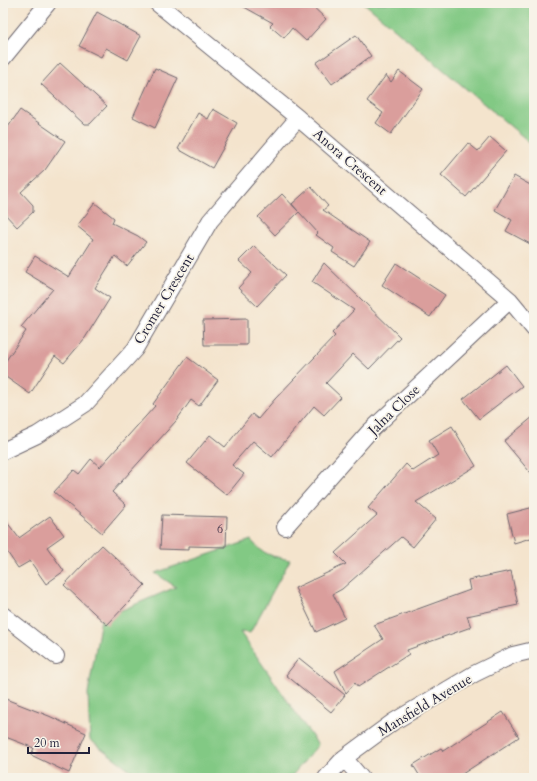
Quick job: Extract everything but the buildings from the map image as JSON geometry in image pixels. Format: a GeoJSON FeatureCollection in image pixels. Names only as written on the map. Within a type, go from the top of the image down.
{"type":"FeatureCollection","features":[{"type":"Feature","properties":{"kind":"street"},"geometry":{"type":"LineString","coordinates":[[3,58],[48,3]]}},
{"type":"Feature","properties":{"kind":"street","name":"Anora Crescent"},"geometry":{"type":"LineString","coordinates":[[157,3],[298,118],[510,300],[534,329]]}},
{"type":"Feature","properties":{"kind":"street","name":"Cromer Crescent"},"geometry":{"type":"LineString","coordinates":[[3,450],[37,435],[85,404],[135,349],[210,221],[298,118]]}},
{"type":"Feature","properties":{"kind":"street","name":"Jalna Close"},"geometry":{"type":"LineString","coordinates":[[285,527],[369,432],[510,300]]}},
{"type":"Feature","properties":{"kind":"street"},"geometry":{"type":"LineString","coordinates":[[3,615],[56,656]]}},
{"type":"Feature","properties":{"kind":"street","name":"Mansfield Avenue"},"geometry":{"type":"LineString","coordinates":[[326,778],[344,758],[393,722],[474,674],[514,654],[534,650]]}},
{"type":"Feature","properties":{"kind":"street"},"geometry":{"type":"LineString","coordinates":[[344,758],[362,778]]}},
{"type":"Feature","properties":{"kind":"green space"},"geometry":{"type":"Polygon","coordinates":[[[364,3],[534,3],[534,146],[364,3]]]}},
{"type":"Feature","properties":{"kind":"green space"},"geometry":{"type":"Polygon","coordinates":[[[251,540],[264,552],[290,560],[250,633],[240,632],[318,745],[290,778],[141,778],[90,740],[88,693],[101,619],[176,587],[155,573],[251,540]]]}}]}
